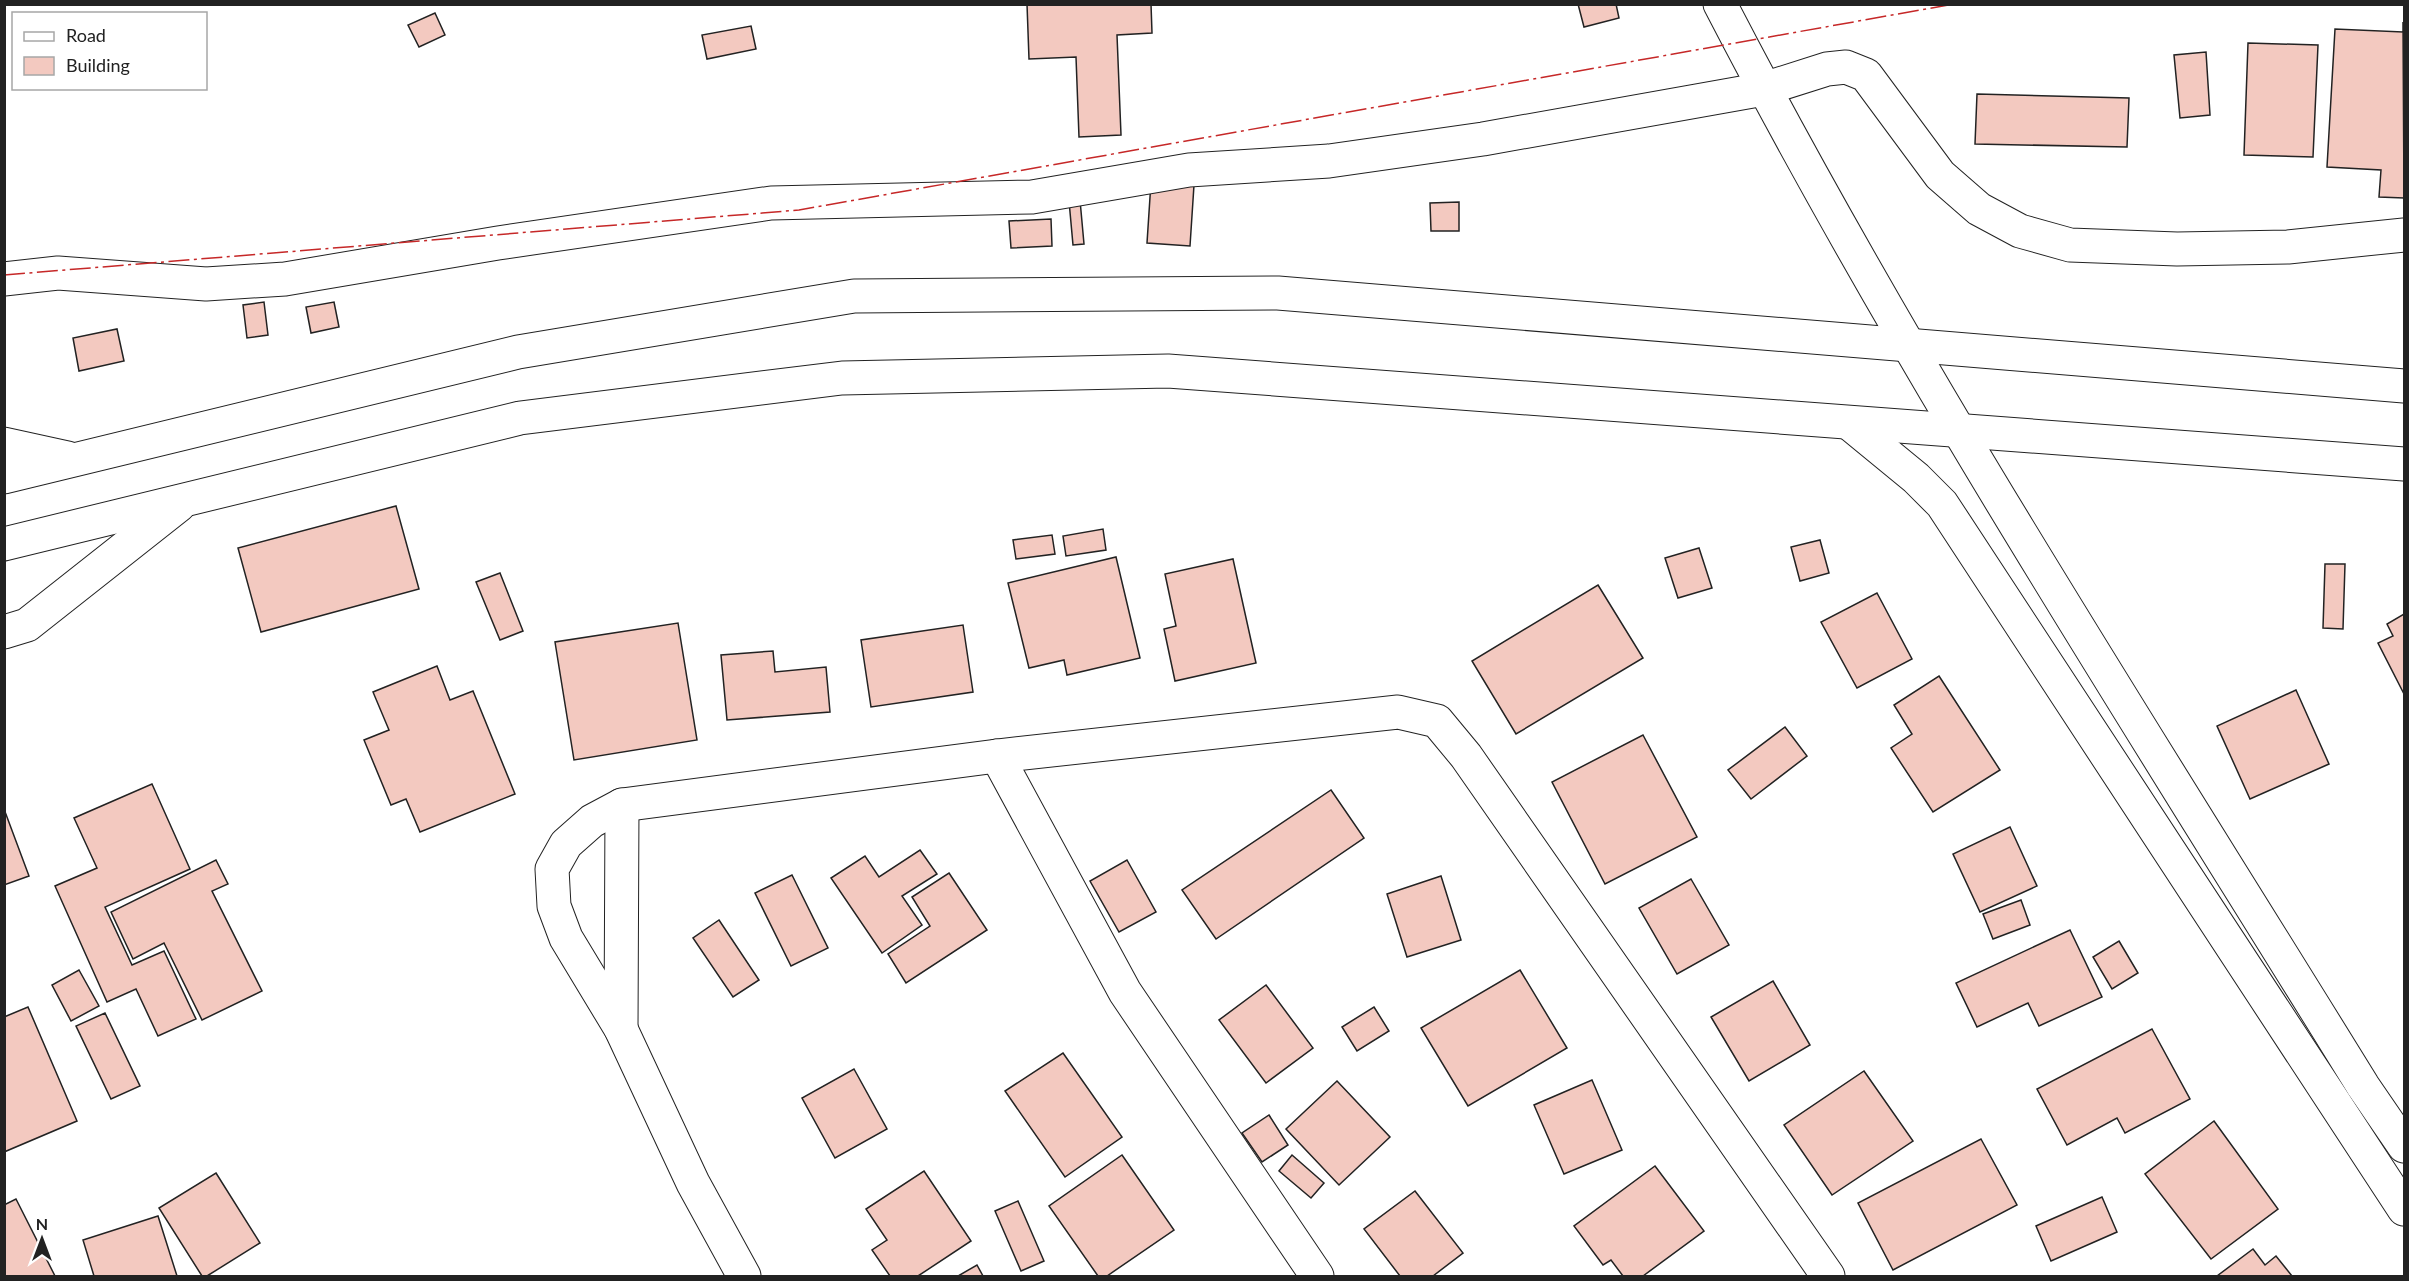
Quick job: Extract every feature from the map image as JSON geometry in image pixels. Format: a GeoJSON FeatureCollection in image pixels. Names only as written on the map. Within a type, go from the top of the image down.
{"type":"FeatureCollection","features":[{"type":"Feature","properties":{"kind":"main road"},"geometry":{"type":"LineString","coordinates":[[1720,4],[1764,88],[1908,345],[1960,432],[2363,1086],[2404,1146]]}},
{"type":"Feature","properties":{"kind":"main road"},"geometry":{"type":"LineString","coordinates":[[4,279],[58,273],[206,284],[285,279],[498,243],[771,203],[1032,197],[1189,170],[1329,161],[1483,139],[1764,88],[1827,69],[1846,67],[1866,75],[1940,175],[1980,209],[2020,231],[2070,245],[2177,249],[2288,247],[2404,235]]}},
{"type":"Feature","properties":{"kind":"main road"},"geometry":{"type":"LineString","coordinates":[[4,477],[518,352],[854,296],[1278,293],[2404,386]]}},
{"type":"Feature","properties":{"kind":"main road"},"geometry":{"type":"LineString","coordinates":[[4,544],[520,418],[842,378],[1168,371],[2404,464]]}},
{"type":"Feature","properties":{"kind":"main road"},"geometry":{"type":"LineString","coordinates":[[1849,423],[1916,478],[1942,504],[2404,1209]]}},
{"type":"Feature","properties":{"kind":"main road"},"geometry":{"type":"LineString","coordinates":[[4,444],[75,460]]}},
{"type":"Feature","properties":{"kind":"main road"},"geometry":{"type":"LineString","coordinates":[[4,632],[27,625],[186,500]]}},
{"type":"Feature","properties":{"kind":"main road"},"geometry":{"type":"LineString","coordinates":[[744,1276],[693,1183],[621,1029],[566,938],[554,906],[552,869],[566,844],[592,821],[621,805],[998,756],[1398,712],[1437,721],[1467,756],[1828,1276]]}},
{"type":"Feature","properties":{"kind":"main road"},"geometry":{"type":"LineString","coordinates":[[998,756],[1125,992],[1317,1276]]}},
{"type":"Feature","properties":{"kind":"main road"},"geometry":{"type":"LineString","coordinates":[[621,805],[621,1029]]}},
{"type":"Feature","properties":{"kind":"building"},"geometry":{"type":"Polygon","coordinates":[[[1027,4],[1151,4],[1152,33],[1117,35],[1121,135],[1079,137],[1076,57],[1029,59],[1027,4]]]}},
{"type":"Feature","properties":{"kind":"building"},"geometry":{"type":"Polygon","coordinates":[[[1578,4],[1616,4],[1619,18],[1584,27],[1578,4]]]}},
{"type":"Feature","properties":{"kind":"building"},"geometry":{"type":"Polygon","coordinates":[[[435,13],[445,35],[419,47],[408,25],[435,13]]]}},
{"type":"Feature","properties":{"kind":"building"},"geometry":{"type":"Polygon","coordinates":[[[2403,22],[2404,198],[2379,197],[2381,170],[2327,167],[2335,29],[2403,32],[2403,22]]]}},
{"type":"Feature","properties":{"kind":"building"},"geometry":{"type":"Polygon","coordinates":[[[751,26],[756,49],[707,59],[702,35],[751,26]]]}},
{"type":"Feature","properties":{"kind":"building"},"geometry":{"type":"Polygon","coordinates":[[[2248,43],[2318,45],[2313,157],[2244,155],[2248,43]]]}},
{"type":"Feature","properties":{"kind":"building"},"geometry":{"type":"Polygon","coordinates":[[[2206,52],[2210,115],[2180,118],[2174,55],[2206,52]]]}},
{"type":"Feature","properties":{"kind":"building"},"geometry":{"type":"Polygon","coordinates":[[[1977,94],[2129,98],[2127,147],[1975,144],[1977,94]]]}},
{"type":"Feature","properties":{"kind":"building"},"geometry":{"type":"Polygon","coordinates":[[[1151,182],[1194,185],[1190,246],[1147,243],[1151,182]]]}},
{"type":"Feature","properties":{"kind":"building"},"geometry":{"type":"Polygon","coordinates":[[[1080,200],[1084,244],[1073,245],[1069,201],[1080,200]]]}},
{"type":"Feature","properties":{"kind":"building"},"geometry":{"type":"Polygon","coordinates":[[[1459,202],[1459,231],[1431,231],[1430,203],[1459,202]]]}},
{"type":"Feature","properties":{"kind":"building"},"geometry":{"type":"Polygon","coordinates":[[[1051,219],[1052,246],[1011,248],[1009,221],[1051,219]]]}},
{"type":"Feature","properties":{"kind":"building"},"geometry":{"type":"Polygon","coordinates":[[[264,302],[268,335],[247,338],[243,305],[264,302]]]}},
{"type":"Feature","properties":{"kind":"building"},"geometry":{"type":"Polygon","coordinates":[[[334,302],[339,327],[311,333],[306,307],[334,302]]]}},
{"type":"Feature","properties":{"kind":"building"},"geometry":{"type":"Polygon","coordinates":[[[117,329],[124,361],[79,371],[73,338],[117,329]]]}},
{"type":"Feature","properties":{"kind":"building"},"geometry":{"type":"Polygon","coordinates":[[[396,506],[419,589],[261,632],[238,548],[396,506]]]}},
{"type":"Feature","properties":{"kind":"building"},"geometry":{"type":"Polygon","coordinates":[[[1103,529],[1106,550],[1066,556],[1063,536],[1103,529]]]}},
{"type":"Feature","properties":{"kind":"building"},"geometry":{"type":"Polygon","coordinates":[[[1052,535],[1055,554],[1016,559],[1013,540],[1052,535]]]}},
{"type":"Feature","properties":{"kind":"building"},"geometry":{"type":"Polygon","coordinates":[[[1820,540],[1829,573],[1800,581],[1791,547],[1820,540]]]}},
{"type":"Feature","properties":{"kind":"building"},"geometry":{"type":"Polygon","coordinates":[[[1699,548],[1712,588],[1678,598],[1665,558],[1699,548]]]}},
{"type":"Feature","properties":{"kind":"building"},"geometry":{"type":"Polygon","coordinates":[[[1116,557],[1140,658],[1067,675],[1064,660],[1029,668],[1008,583],[1116,557]]]}},
{"type":"Feature","properties":{"kind":"building"},"geometry":{"type":"Polygon","coordinates":[[[1233,559],[1256,663],[1175,681],[1164,629],[1176,626],[1165,574],[1233,559]]]}},
{"type":"Feature","properties":{"kind":"building"},"geometry":{"type":"Polygon","coordinates":[[[2325,564],[2345,564],[2343,629],[2323,628],[2325,564]]]}},
{"type":"Feature","properties":{"kind":"building"},"geometry":{"type":"Polygon","coordinates":[[[500,573],[523,631],[500,640],[476,582],[500,573]]]}},
{"type":"Feature","properties":{"kind":"building"},"geometry":{"type":"Polygon","coordinates":[[[1598,585],[1643,658],[1516,734],[1472,661],[1598,585]]]}},
{"type":"Feature","properties":{"kind":"building"},"geometry":{"type":"Polygon","coordinates":[[[1877,593],[1912,659],[1857,688],[1821,622],[1877,593]]]}},
{"type":"Feature","properties":{"kind":"building"},"geometry":{"type":"Polygon","coordinates":[[[2404,614],[2404,694],[2378,643],[2393,636],[2387,624],[2404,614]]]}},
{"type":"Feature","properties":{"kind":"building"},"geometry":{"type":"Polygon","coordinates":[[[678,623],[697,740],[574,760],[555,642],[678,623]]]}},
{"type":"Feature","properties":{"kind":"building"},"geometry":{"type":"Polygon","coordinates":[[[963,625],[973,692],[871,707],[861,640],[963,625]]]}},
{"type":"Feature","properties":{"kind":"building"},"geometry":{"type":"Polygon","coordinates":[[[773,651],[775,672],[826,667],[830,712],[727,720],[721,655],[773,651]]]}},
{"type":"Feature","properties":{"kind":"building"},"geometry":{"type":"Polygon","coordinates":[[[437,666],[450,700],[473,691],[515,794],[420,832],[406,799],[391,805],[364,740],[389,730],[373,692],[437,666]]]}},
{"type":"Feature","properties":{"kind":"building"},"geometry":{"type":"Polygon","coordinates":[[[1939,676],[2000,770],[1933,812],[1891,748],[1912,734],[1894,705],[1939,676]]]}},
{"type":"Feature","properties":{"kind":"building"},"geometry":{"type":"Polygon","coordinates":[[[2296,690],[2329,764],[2250,799],[2217,726],[2296,690]]]}},
{"type":"Feature","properties":{"kind":"building"},"geometry":{"type":"Polygon","coordinates":[[[1785,727],[1807,756],[1751,799],[1728,770],[1785,727]]]}},
{"type":"Feature","properties":{"kind":"building"},"geometry":{"type":"Polygon","coordinates":[[[1643,735],[1697,837],[1605,884],[1552,782],[1643,735]]]}},
{"type":"Feature","properties":{"kind":"building"},"geometry":{"type":"Polygon","coordinates":[[[152,784],[190,869],[105,907],[132,965],[164,951],[196,1019],[158,1036],[136,989],[107,1002],[55,886],[97,868],[74,818],[152,784]]]}},
{"type":"Feature","properties":{"kind":"building"},"geometry":{"type":"Polygon","coordinates":[[[1331,790],[1364,838],[1216,939],[1182,890],[1331,790]]]}},
{"type":"Feature","properties":{"kind":"building"},"geometry":{"type":"Polygon","coordinates":[[[4,809],[29,876],[4,885],[4,809]]]}},
{"type":"Feature","properties":{"kind":"building"},"geometry":{"type":"Polygon","coordinates":[[[2010,827],[2037,886],[1980,912],[1953,854],[2010,827]]]}},
{"type":"Feature","properties":{"kind":"building"},"geometry":{"type":"Polygon","coordinates":[[[920,850],[937,874],[902,896],[922,925],[882,953],[831,878],[865,856],[879,877],[920,850]]]}},
{"type":"Feature","properties":{"kind":"building"},"geometry":{"type":"Polygon","coordinates":[[[216,860],[228,884],[212,891],[262,991],[202,1020],[164,943],[133,959],[111,912],[216,860]]]}},
{"type":"Feature","properties":{"kind":"building"},"geometry":{"type":"Polygon","coordinates":[[[1127,860],[1156,912],[1119,932],[1090,881],[1127,860]]]}},
{"type":"Feature","properties":{"kind":"building"},"geometry":{"type":"Polygon","coordinates":[[[949,873],[987,930],[906,983],[888,954],[930,926],[912,897],[949,873]]]}},
{"type":"Feature","properties":{"kind":"building"},"geometry":{"type":"Polygon","coordinates":[[[792,875],[828,948],[791,966],[755,893],[792,875]]]}},
{"type":"Feature","properties":{"kind":"building"},"geometry":{"type":"Polygon","coordinates":[[[1441,876],[1461,940],[1407,957],[1387,894],[1441,876]]]}},
{"type":"Feature","properties":{"kind":"building"},"geometry":{"type":"Polygon","coordinates":[[[1691,879],[1729,945],[1677,974],[1639,908],[1691,879]]]}},
{"type":"Feature","properties":{"kind":"building"},"geometry":{"type":"Polygon","coordinates":[[[2021,900],[2030,925],[1993,939],[1983,914],[2021,900]]]}},
{"type":"Feature","properties":{"kind":"building"},"geometry":{"type":"Polygon","coordinates":[[[719,920],[759,980],[733,997],[693,938],[719,920]]]}},
{"type":"Feature","properties":{"kind":"building"},"geometry":{"type":"Polygon","coordinates":[[[2070,930],[2102,997],[2039,1026],[2028,1003],[1977,1027],[1956,983],[2070,930]]]}},
{"type":"Feature","properties":{"kind":"building"},"geometry":{"type":"Polygon","coordinates":[[[2119,941],[2138,973],[2112,989],[2093,957],[2119,941]]]}},
{"type":"Feature","properties":{"kind":"building"},"geometry":{"type":"Polygon","coordinates":[[[79,970],[99,1006],[71,1021],[52,985],[79,970]]]}},
{"type":"Feature","properties":{"kind":"building"},"geometry":{"type":"Polygon","coordinates":[[[1520,970],[1567,1048],[1468,1106],[1421,1028],[1520,970]]]}},
{"type":"Feature","properties":{"kind":"building"},"geometry":{"type":"Polygon","coordinates":[[[1773,981],[1810,1045],[1749,1081],[1711,1017],[1773,981]]]}},
{"type":"Feature","properties":{"kind":"building"},"geometry":{"type":"Polygon","coordinates":[[[1266,985],[1313,1048],[1266,1083],[1219,1020],[1266,985]]]}},
{"type":"Feature","properties":{"kind":"building"},"geometry":{"type":"Polygon","coordinates":[[[28,1007],[77,1121],[4,1152],[4,1017],[28,1007]]]}},
{"type":"Feature","properties":{"kind":"building"},"geometry":{"type":"Polygon","coordinates":[[[1374,1007],[1389,1031],[1357,1051],[1342,1027],[1374,1007]]]}},
{"type":"Feature","properties":{"kind":"building"},"geometry":{"type":"Polygon","coordinates":[[[105,1013],[140,1086],[111,1099],[76,1026],[105,1013]]]}},
{"type":"Feature","properties":{"kind":"building"},"geometry":{"type":"Polygon","coordinates":[[[2152,1029],[2190,1099],[2125,1133],[2117,1118],[2067,1145],[2037,1089],[2152,1029]]]}},
{"type":"Feature","properties":{"kind":"building"},"geometry":{"type":"Polygon","coordinates":[[[1063,1053],[1122,1137],[1065,1177],[1005,1091],[1063,1053]]]}},
{"type":"Feature","properties":{"kind":"building"},"geometry":{"type":"Polygon","coordinates":[[[854,1069],[887,1129],[835,1158],[802,1098],[854,1069]]]}},
{"type":"Feature","properties":{"kind":"building"},"geometry":{"type":"Polygon","coordinates":[[[1864,1071],[1913,1141],[1832,1195],[1784,1125],[1864,1071]]]}},
{"type":"Feature","properties":{"kind":"building"},"geometry":{"type":"Polygon","coordinates":[[[1592,1080],[1622,1150],[1564,1174],[1534,1105],[1592,1080]]]}},
{"type":"Feature","properties":{"kind":"building"},"geometry":{"type":"Polygon","coordinates":[[[1337,1081],[1390,1137],[1339,1185],[1286,1129],[1337,1081]]]}},
{"type":"Feature","properties":{"kind":"building"},"geometry":{"type":"Polygon","coordinates":[[[1269,1115],[1288,1145],[1262,1162],[1242,1133],[1269,1115]]]}},
{"type":"Feature","properties":{"kind":"building"},"geometry":{"type":"Polygon","coordinates":[[[2214,1121],[2278,1209],[2211,1259],[2145,1174],[2214,1121]]]}},
{"type":"Feature","properties":{"kind":"building"},"geometry":{"type":"Polygon","coordinates":[[[1981,1139],[2017,1205],[1893,1270],[1858,1203],[1981,1139]]]}},
{"type":"Feature","properties":{"kind":"building"},"geometry":{"type":"Polygon","coordinates":[[[1122,1155],[1174,1230],[1107,1276],[1098,1276],[1049,1206],[1122,1155]]]}},
{"type":"Feature","properties":{"kind":"building"},"geometry":{"type":"Polygon","coordinates":[[[1292,1155],[1324,1183],[1311,1198],[1279,1171],[1292,1155]]]}},
{"type":"Feature","properties":{"kind":"building"},"geometry":{"type":"Polygon","coordinates":[[[1655,1166],[1704,1231],[1643,1276],[1623,1276],[1611,1260],[1603,1265],[1574,1226],[1655,1166]]]}},
{"type":"Feature","properties":{"kind":"building"},"geometry":{"type":"Polygon","coordinates":[[[924,1171],[971,1241],[918,1276],[890,1276],[872,1250],[887,1240],[866,1209],[924,1171]]]}},
{"type":"Feature","properties":{"kind":"building"},"geometry":{"type":"Polygon","coordinates":[[[216,1173],[260,1243],[207,1276],[202,1276],[159,1208],[216,1173]]]}},
{"type":"Feature","properties":{"kind":"building"},"geometry":{"type":"Polygon","coordinates":[[[1415,1191],[1463,1253],[1433,1276],[1400,1276],[1364,1229],[1415,1191]]]}},
{"type":"Feature","properties":{"kind":"building"},"geometry":{"type":"Polygon","coordinates":[[[2102,1197],[2117,1232],[2051,1261],[2036,1226],[2102,1197]]]}},
{"type":"Feature","properties":{"kind":"building"},"geometry":{"type":"Polygon","coordinates":[[[16,1199],[55,1276],[4,1276],[4,1205],[16,1199]]]}},
{"type":"Feature","properties":{"kind":"building"},"geometry":{"type":"Polygon","coordinates":[[[1018,1201],[1044,1261],[1021,1271],[995,1211],[1018,1201]]]}},
{"type":"Feature","properties":{"kind":"building"},"geometry":{"type":"Polygon","coordinates":[[[158,1216],[177,1276],[94,1276],[83,1240],[158,1216]]]}},
{"type":"Feature","properties":{"kind":"building"},"geometry":{"type":"Polygon","coordinates":[[[2253,1249],[2265,1265],[2276,1256],[2292,1276],[2217,1276],[2253,1249]]]}},
{"type":"Feature","properties":{"kind":"building"},"geometry":{"type":"Polygon","coordinates":[[[977,1265],[983,1276],[958,1276],[977,1265]]]}},
{"type":"Feature","properties":{"kind":"power"},"geometry":{"type":"LineString","coordinates":[[4,275],[799,210],[1954,4]]}}]}
